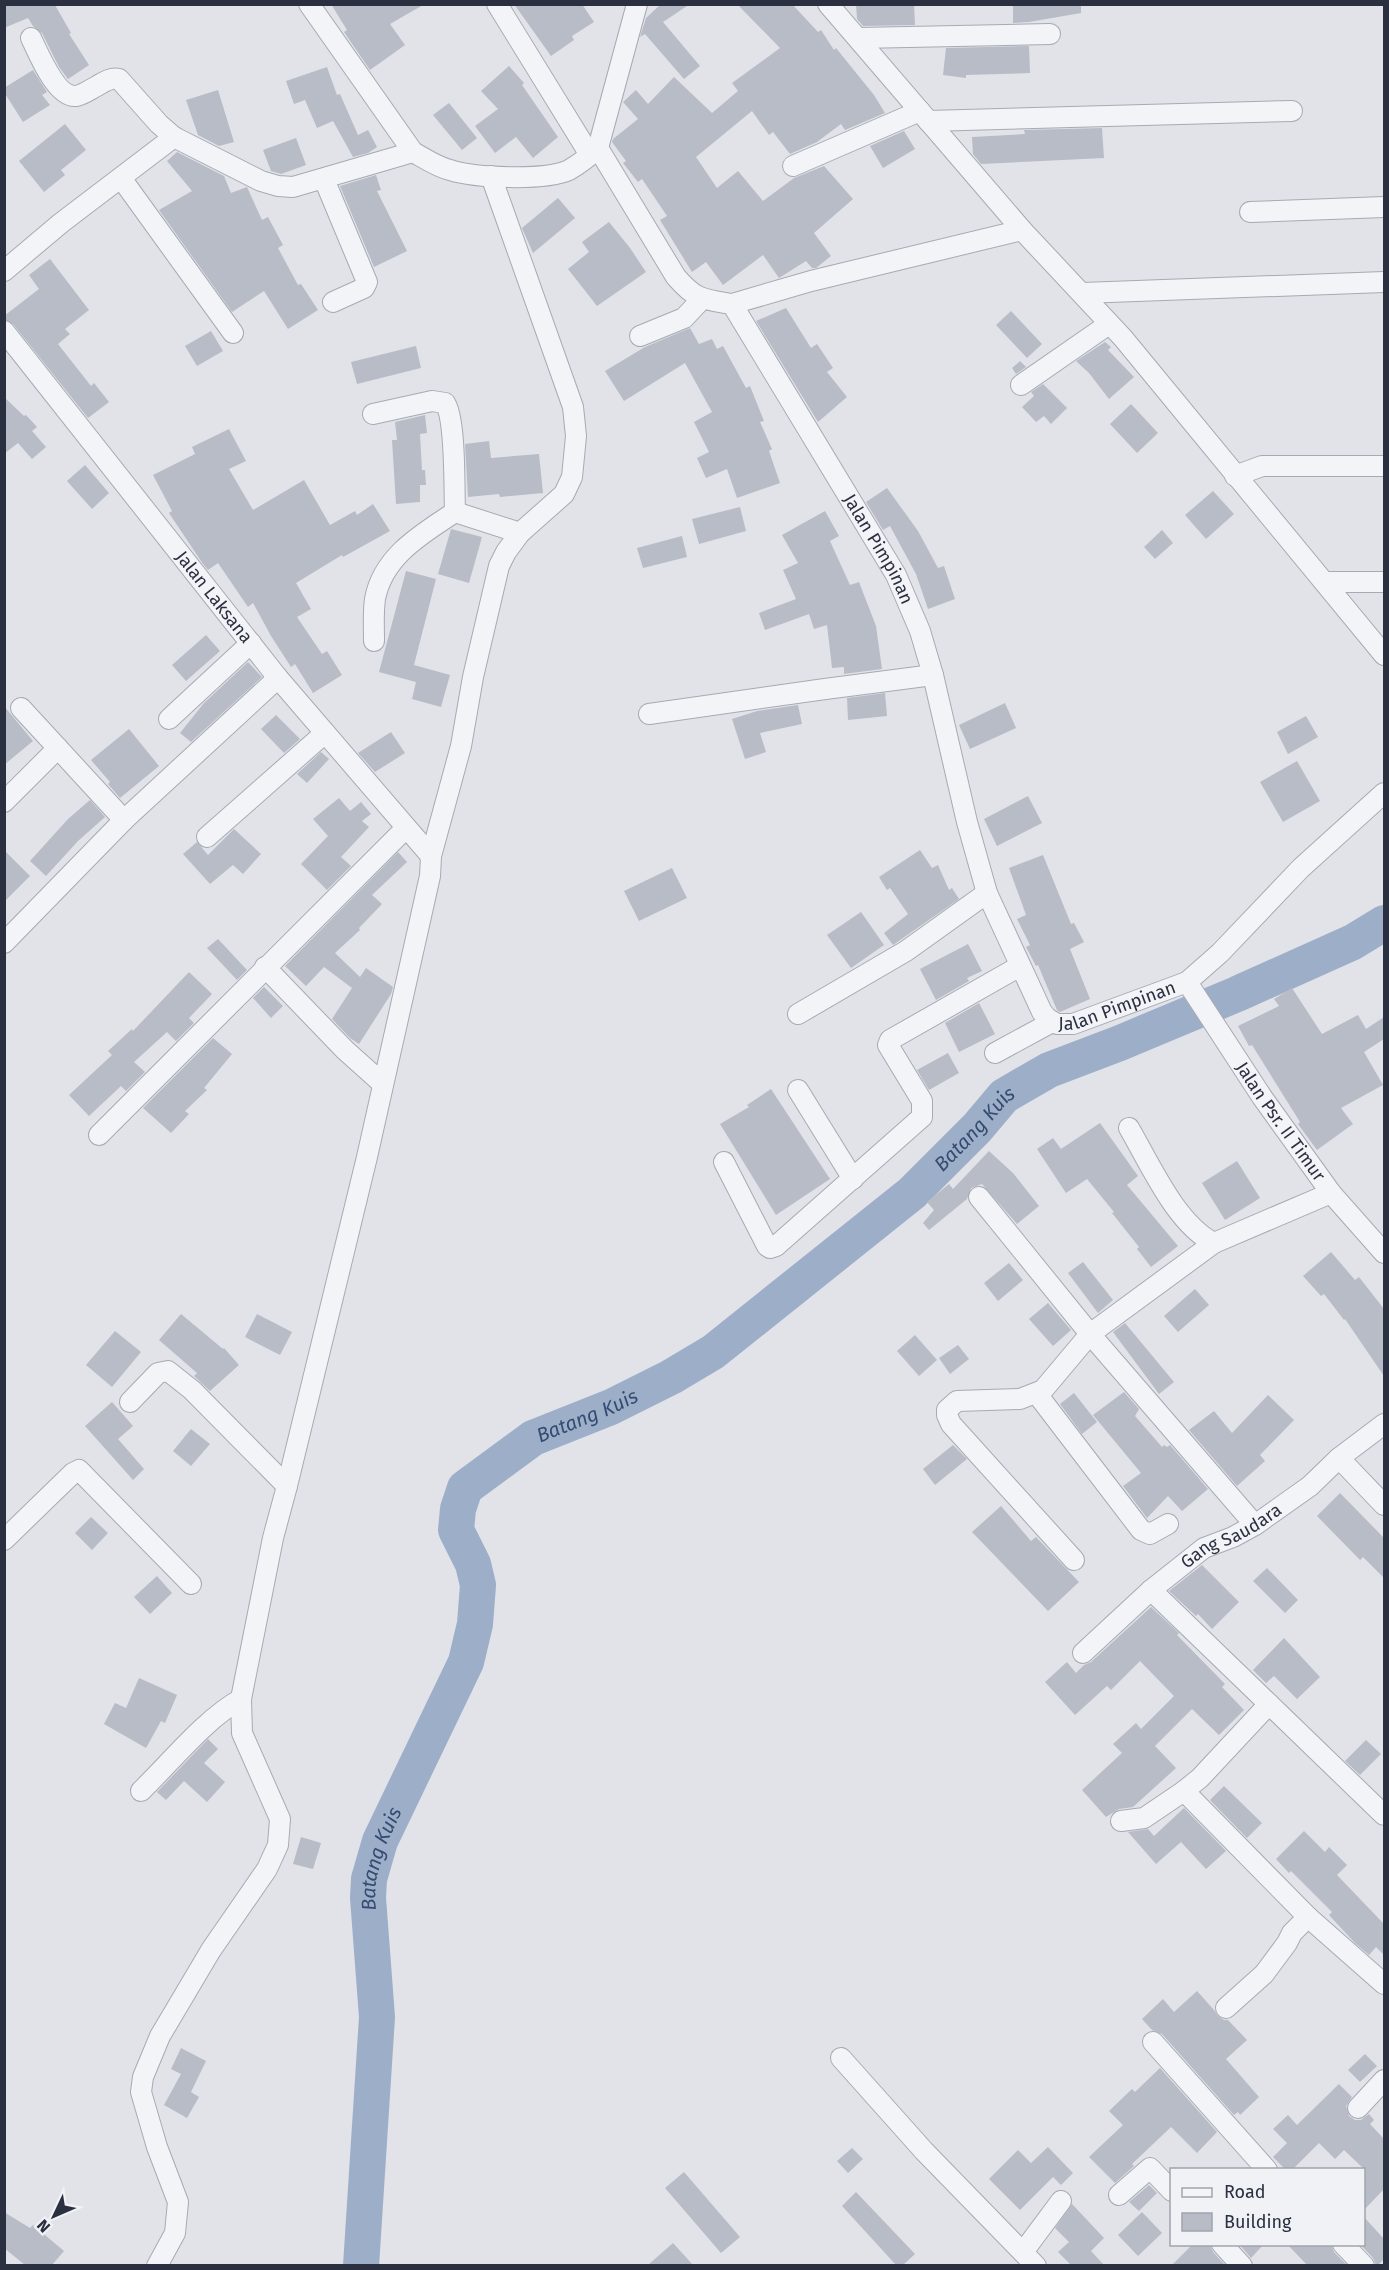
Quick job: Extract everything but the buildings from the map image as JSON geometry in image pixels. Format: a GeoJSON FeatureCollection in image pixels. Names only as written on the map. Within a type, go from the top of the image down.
{"type":"FeatureCollection","features":[{"type":"Feature","properties":{"kind":"street"},"geometry":{"type":"LineString","coordinates":[[309,4],[413,152],[449,170],[491,176],[551,175],[568,170],[594,151],[638,4]]}},
{"type":"Feature","properties":{"kind":"street"},"geometry":{"type":"LineString","coordinates":[[497,4],[676,277],[690,293],[702,299],[732,304],[811,281],[1022,230]]}},
{"type":"Feature","properties":{"kind":"street"},"geometry":{"type":"LineString","coordinates":[[828,4],[1022,230],[1123,338],[1384,655]]}},
{"type":"Feature","properties":{"kind":"street"},"geometry":{"type":"LineString","coordinates":[[859,38],[1050,34]]}},
{"type":"Feature","properties":{"kind":"street"},"geometry":{"type":"LineString","coordinates":[[31,38],[58,87],[66,93],[77,96],[111,79],[119,79],[159,124],[174,137],[261,181],[293,187],[413,152]]}},
{"type":"Feature","properties":{"kind":"street"},"geometry":{"type":"LineString","coordinates":[[792,166],[924,116],[1292,111]]}},
{"type":"Feature","properties":{"kind":"street"},"geometry":{"type":"LineString","coordinates":[[4,271],[174,137]]}},
{"type":"Feature","properties":{"kind":"street"},"geometry":{"type":"LineString","coordinates":[[157,2265],[175,2233],[178,2216],[177,2202],[157,2147],[141,2092],[143,2077],[160,2036],[211,1950],[267,1869],[278,1845],[280,1819],[242,1733],[240,1699],[273,1538],[383,1084],[422,915],[431,856],[461,746],[473,677],[492,592],[506,552],[520,533],[564,494],[572,477],[576,436],[573,407],[491,176]]}},
{"type":"Feature","properties":{"kind":"street"},"geometry":{"type":"LineString","coordinates":[[122,178],[232,333]]}},
{"type":"Feature","properties":{"kind":"street"},"geometry":{"type":"LineString","coordinates":[[324,179],[367,282],[364,288],[333,302]]}},
{"type":"Feature","properties":{"kind":"street"},"geometry":{"type":"LineString","coordinates":[[1250,212],[1384,207]]}},
{"type":"Feature","properties":{"kind":"street"},"geometry":{"type":"LineString","coordinates":[[1082,293],[1384,282]]}},
{"type":"Feature","properties":{"kind":"street"},"geometry":{"type":"LineString","coordinates":[[640,336],[684,318],[702,299]]}},
{"type":"Feature","properties":{"kind":"street","name":"Jalan Pimpinan"},"geometry":{"type":"LineString","coordinates":[[732,304],[896,575],[920,631],[933,675],[967,822],[987,893],[1042,1012],[1052,1022],[1062,1024],[1080,1022],[1189,986]]}},
{"type":"Feature","properties":{"kind":"street"},"geometry":{"type":"LineString","coordinates":[[1021,385],[1109,324]]}},
{"type":"Feature","properties":{"kind":"street","name":"Jalan Laksana"},"geometry":{"type":"LineString","coordinates":[[4,331],[279,678],[431,856]]}},
{"type":"Feature","properties":{"kind":"street"},"geometry":{"type":"LineString","coordinates":[[373,414],[432,401],[445,403],[449,408],[452,428],[455,512]]}},
{"type":"Feature","properties":{"kind":"street"},"geometry":{"type":"LineString","coordinates":[[1235,476],[1262,466],[1384,466]]}},
{"type":"Feature","properties":{"kind":"street"},"geometry":{"type":"LineString","coordinates":[[455,512],[520,533]]}},
{"type":"Feature","properties":{"kind":"street"},"geometry":{"type":"LineString","coordinates":[[374,641],[375,601],[384,574],[402,550],[455,512]]}},
{"type":"Feature","properties":{"kind":"street"},"geometry":{"type":"LineString","coordinates":[[1325,582],[1384,582]]}},
{"type":"Feature","properties":{"kind":"street"},"geometry":{"type":"LineString","coordinates":[[169,719],[251,643]]}},
{"type":"Feature","properties":{"kind":"street"},"geometry":{"type":"LineString","coordinates":[[650,714],[825,688],[933,675]]}},
{"type":"Feature","properties":{"kind":"street"},"geometry":{"type":"LineString","coordinates":[[4,943],[124,820],[279,678]]}},
{"type":"Feature","properties":{"kind":"street"},"geometry":{"type":"LineString","coordinates":[[21,708],[124,820]]}},
{"type":"Feature","properties":{"kind":"street"},"geometry":{"type":"LineString","coordinates":[[207,837],[325,733]]}},
{"type":"Feature","properties":{"kind":"street"},"geometry":{"type":"LineString","coordinates":[[4,802],[58,748]]}},
{"type":"Feature","properties":{"kind":"street"},"geometry":{"type":"LineString","coordinates":[[1189,986],[1301,868],[1384,793]]}},
{"type":"Feature","properties":{"kind":"street"},"geometry":{"type":"LineString","coordinates":[[99,1135],[406,828]]}},
{"type":"Feature","properties":{"kind":"street"},"geometry":{"type":"LineString","coordinates":[[798,1014],[906,951],[987,893]]}},
{"type":"Feature","properties":{"kind":"street"},"geometry":{"type":"LineString","coordinates":[[724,1162],[767,1246],[770,1248],[776,1246],[908,1131],[923,1114],[922,1101],[888,1046],[890,1040],[1020,966]]}},
{"type":"Feature","properties":{"kind":"street"},"geometry":{"type":"LineString","coordinates":[[265,967],[345,1050],[383,1084]]}},
{"type":"Feature","properties":{"kind":"street","name":"Jalan Psr. II Timur"},"geometry":{"type":"LineString","coordinates":[[1189,986],[1262,1097],[1331,1193],[1384,1253]]}},
{"type":"Feature","properties":{"kind":"street"},"geometry":{"type":"LineString","coordinates":[[995,1053],[1052,1022]]}},
{"type":"Feature","properties":{"kind":"street"},"geometry":{"type":"LineString","coordinates":[[798,1090],[853,1179]]}},
{"type":"Feature","properties":{"kind":"street"},"geometry":{"type":"LineString","coordinates":[[1129,1128],[1181,1215],[1203,1237],[1214,1243]]}},
{"type":"Feature","properties":{"kind":"street"},"geometry":{"type":"LineString","coordinates":[[1074,1560],[951,1424],[947,1415],[949,1407],[957,1401],[1020,1400],[1037,1394],[1043,1390],[1090,1334],[1214,1243],[1331,1193]]}},
{"type":"Feature","properties":{"kind":"street"},"geometry":{"type":"LineString","coordinates":[[979,1197],[1090,1334],[1255,1525]]}},
{"type":"Feature","properties":{"kind":"street"},"geometry":{"type":"LineString","coordinates":[[130,1402],[158,1372],[168,1371],[192,1390],[287,1486]]}},
{"type":"Feature","properties":{"kind":"street"},"geometry":{"type":"LineString","coordinates":[[1037,1394],[1141,1530],[1150,1534],[1168,1524]]}},
{"type":"Feature","properties":{"kind":"street","name":"Gang Saudara"},"geometry":{"type":"LineString","coordinates":[[1083,1653],[1151,1590],[1203,1548],[1233,1537],[1255,1525],[1310,1486],[1339,1458],[1384,1424]]}},
{"type":"Feature","properties":{"kind":"street"},"geometry":{"type":"LineString","coordinates":[[1339,1458],[1384,1505]]}},
{"type":"Feature","properties":{"kind":"street"},"geometry":{"type":"LineString","coordinates":[[4,1540],[78,1470],[191,1584]]}},
{"type":"Feature","properties":{"kind":"street"},"geometry":{"type":"LineString","coordinates":[[1151,1590],[1384,1815]]}},
{"type":"Feature","properties":{"kind":"street"},"geometry":{"type":"LineString","coordinates":[[141,1791],[227,1707],[240,1699]]}},
{"type":"Feature","properties":{"kind":"street"},"geometry":{"type":"LineString","coordinates":[[1120,1821],[1144,1818],[1184,1791],[1200,1778],[1269,1704]]}},
{"type":"Feature","properties":{"kind":"street"},"geometry":{"type":"LineString","coordinates":[[1184,1791],[1308,1917],[1384,1984]]}},
{"type":"Feature","properties":{"kind":"street"},"geometry":{"type":"LineString","coordinates":[[1226,2008],[1264,1974],[1277,1959],[1292,1934],[1308,1917]]}},
{"type":"Feature","properties":{"kind":"street"},"geometry":{"type":"LineString","coordinates":[[1153,2042],[1266,2168]]}},
{"type":"Feature","properties":{"kind":"street"},"geometry":{"type":"LineString","coordinates":[[841,2058],[924,2151],[1029,2259],[1061,2201]]}},
{"type":"Feature","properties":{"kind":"street"},"geometry":{"type":"LineString","coordinates":[[1358,2108],[1384,2080]]}},
{"type":"Feature","properties":{"kind":"street"},"geometry":{"type":"LineString","coordinates":[[1119,2195],[1150,2168],[1170,2189]]}},
{"type":"Feature","properties":{"kind":"street"},"geometry":{"type":"LineString","coordinates":[[1224,2246],[1242,2265]]}},
{"type":"Feature","properties":{"kind":"street"},"geometry":{"type":"LineString","coordinates":[[1345,2246],[1364,2265]]}},
{"type":"Feature","properties":{"kind":"waterway","name":"Batang Kuis"},"geometry":{"type":"LineString","coordinates":[[361,2266],[377,2017],[368,1898],[369,1879],[380,1841],[466,1662],[475,1624],[478,1585],[473,1564],[456,1530],[458,1509],[465,1488],[533,1438],[611,1407],[671,1377],[713,1352],[912,1193],[977,1128],[1004,1096],[1049,1070],[1237,994],[1353,942],[1384,923]]}}]}
